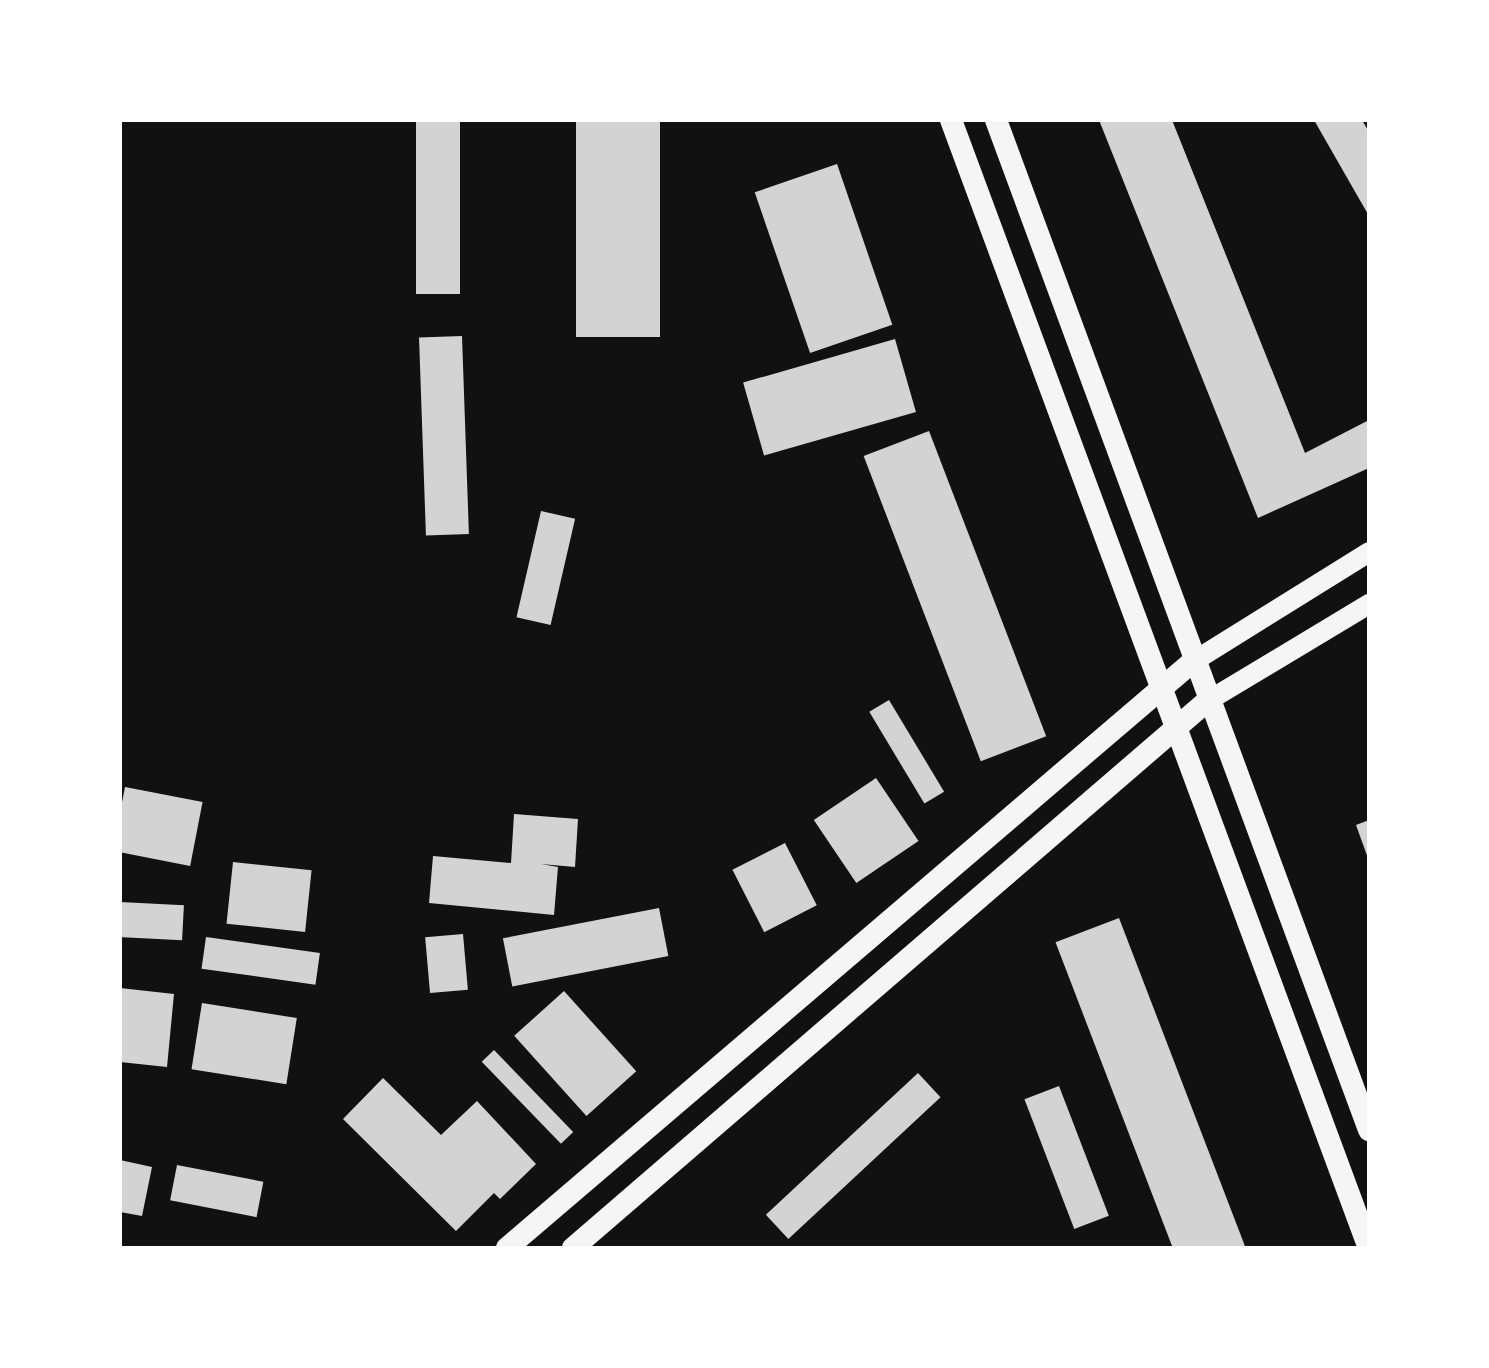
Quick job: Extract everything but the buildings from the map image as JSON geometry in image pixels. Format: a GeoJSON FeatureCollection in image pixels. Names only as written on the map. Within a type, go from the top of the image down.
{"type":"FeatureCollection","features":[{"type":"Feature","properties":{"kind":"highway"},"geometry":{"type":"LineString","coordinates":[[951,120],[1156,687],[1369,1248]]}},
{"type":"Feature","properties":{"kind":"highway"},"geometry":{"type":"LineString","coordinates":[[996,120],[1191,663],[1369,1130]]}},
{"type":"Feature","properties":{"kind":"highway"},"geometry":{"type":"LineString","coordinates":[[507,1248],[1156,687],[1191,663]]}},
{"type":"Feature","properties":{"kind":"highway"},"geometry":{"type":"LineString","coordinates":[[573,1248],[1206,702]]}},
{"type":"Feature","properties":{"kind":"main road"},"geometry":{"type":"LineString","coordinates":[[1191,663],[1369,552]]}},
{"type":"Feature","properties":{"kind":"main road"},"geometry":{"type":"LineString","coordinates":[[1206,702],[1369,604]]}}]}
